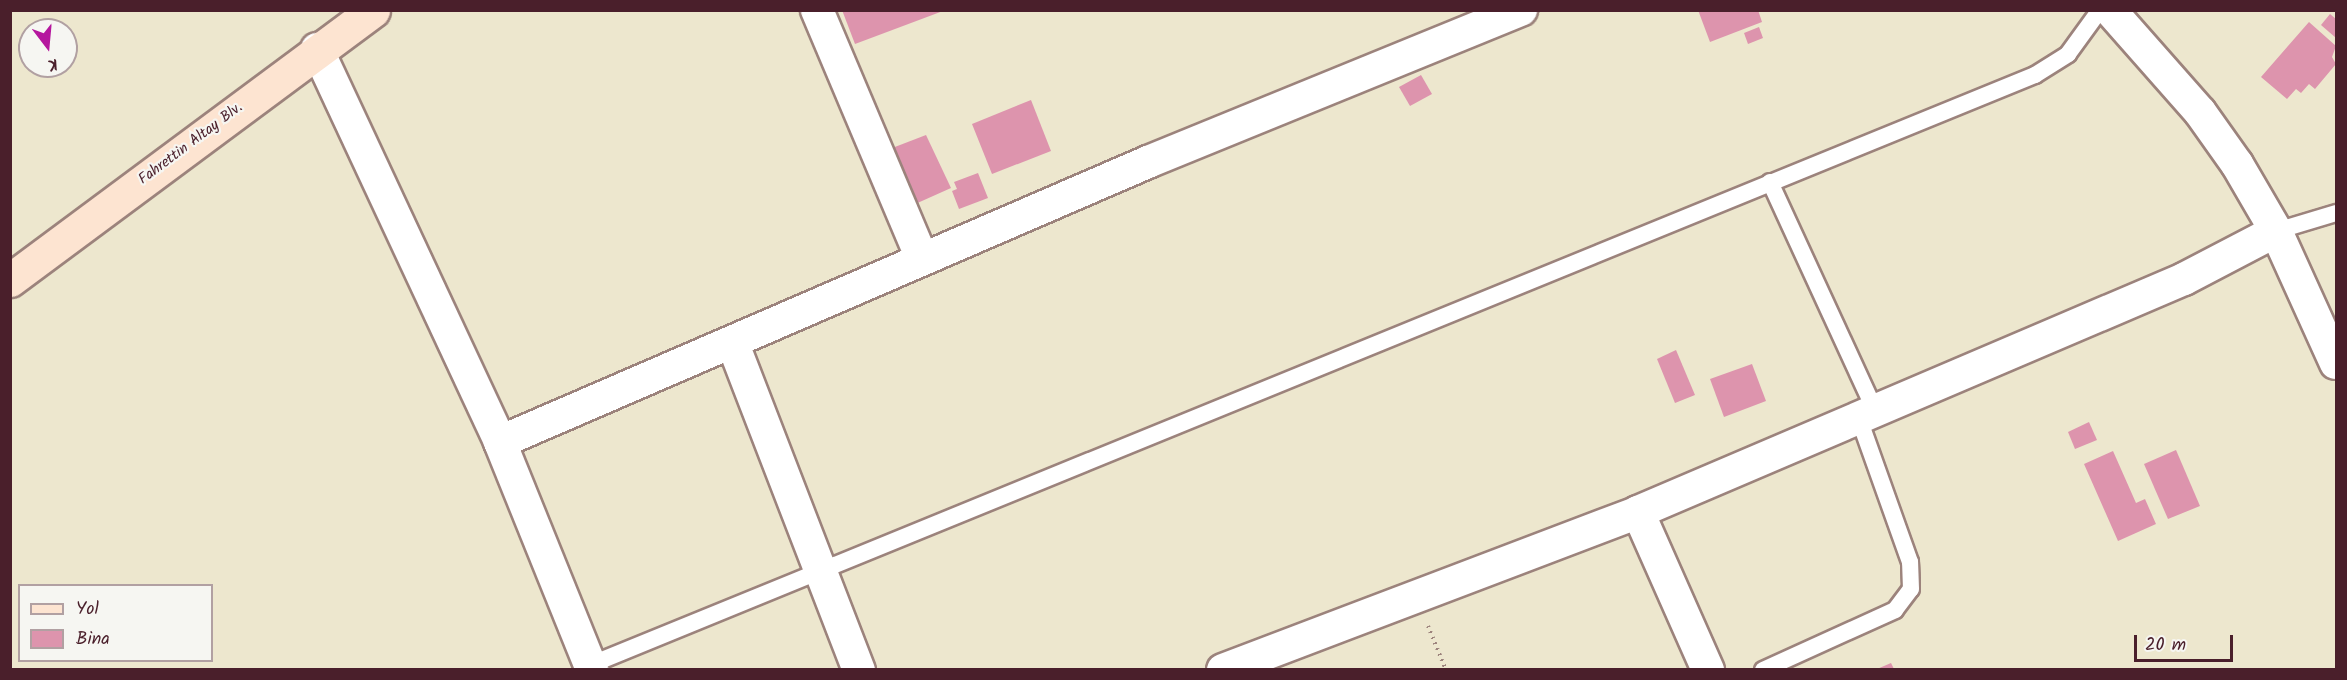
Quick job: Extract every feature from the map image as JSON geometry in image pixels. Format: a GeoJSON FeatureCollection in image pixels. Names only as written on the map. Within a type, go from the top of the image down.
{"type":"FeatureCollection","features":[{"type":"Feature","properties":{"kind":"street","name":"Fahrettin Altay Blv."},"geometry":{"type":"LineString","coordinates":[[10,280],[316,49],[373,10]]}},
{"type":"Feature","properties":{"kind":"street"},"geometry":{"type":"LineString","coordinates":[[817,10],[922,259]]}},
{"type":"Feature","properties":{"kind":"street"},"geometry":{"type":"LineString","coordinates":[[500,442],[733,344],[922,259],[1148,162],[1521,10]]}},
{"type":"Feature","properties":{"kind":"street"},"geometry":{"type":"LineString","coordinates":[[2110,10],[2200,112],[2276,231],[2337,363]]}},
{"type":"Feature","properties":{"kind":"street"},"geometry":{"type":"LineString","coordinates":[[316,49],[500,442],[591,667]]}},
{"type":"Feature","properties":{"kind":"street"},"geometry":{"type":"LineString","coordinates":[[1222,669],[1414,594],[1638,512],[2184,279],[2276,231]]}},
{"type":"Feature","properties":{"kind":"street"},"geometry":{"type":"LineString","coordinates":[[733,344],[859,669]]}},
{"type":"Feature","properties":{"kind":"street"},"geometry":{"type":"LineString","coordinates":[[1638,512],[1708,669]]}},
{"type":"Feature","properties":{"kind":"lane"},"geometry":{"type":"LineString","coordinates":[[591,667],[820,568],[2052,66],[2082,40],[2100,10]]}},
{"type":"Feature","properties":{"kind":"lane"},"geometry":{"type":"LineString","coordinates":[[1763,669],[1895,610],[1911,589],[1910,562],[1867,416],[1770,182]]}},
{"type":"Feature","properties":{"kind":"lane"},"geometry":{"type":"LineString","coordinates":[[2276,231],[2337,213]]}},
{"type":"Feature","properties":{"kind":"path"},"geometry":{"type":"LineString","coordinates":[[1414,594],[1446,669]]}},
{"type":"Feature","properties":{"kind":"building"},"geometry":{"type":"Polygon","coordinates":[[[842,10],[943,10],[943,11],[855,44],[842,10]]]}},
{"type":"Feature","properties":{"kind":"building"},"geometry":{"type":"Polygon","coordinates":[[[1698,10],[1758,10],[1762,22],[1710,42],[1698,10]]]}},
{"type":"Feature","properties":{"kind":"building"},"geometry":{"type":"Polygon","coordinates":[[[2330,14],[2336,19],[2336,38],[2321,25],[2330,14]]]}},
{"type":"Feature","properties":{"kind":"building"},"geometry":{"type":"Polygon","coordinates":[[[2309,22],[2336,46],[2332,57],[2336,64],[2315,89],[2309,84],[2301,93],[2296,89],[2287,99],[2261,77],[2309,22]]]}},
{"type":"Feature","properties":{"kind":"building"},"geometry":{"type":"Polygon","coordinates":[[[1759,27],[1763,38],[1748,44],[1744,33],[1759,27]]]}},
{"type":"Feature","properties":{"kind":"building"},"geometry":{"type":"Polygon","coordinates":[[[1421,75],[1432,94],[1410,106],[1399,87],[1421,75]]]}},
{"type":"Feature","properties":{"kind":"building"},"geometry":{"type":"Polygon","coordinates":[[[1031,100],[1051,151],[992,174],[972,124],[1031,100]]]}},
{"type":"Feature","properties":{"kind":"building"},"geometry":{"type":"Polygon","coordinates":[[[926,135],[951,188],[913,205],[887,150],[926,135]]]}},
{"type":"Feature","properties":{"kind":"building"},"geometry":{"type":"Polygon","coordinates":[[[978,173],[988,198],[959,209],[952,191],[957,189],[954,182],[978,173]]]}},
{"type":"Feature","properties":{"kind":"building"},"geometry":{"type":"Polygon","coordinates":[[[1676,350],[1695,395],[1675,403],[1657,359],[1676,350]]]}},
{"type":"Feature","properties":{"kind":"building"},"geometry":{"type":"Polygon","coordinates":[[[1752,364],[1766,401],[1724,417],[1710,379],[1752,364]]]}},
{"type":"Feature","properties":{"kind":"building"},"geometry":{"type":"Polygon","coordinates":[[[2089,422],[2097,440],[2075,449],[2068,432],[2089,422]]]}},
{"type":"Feature","properties":{"kind":"building"},"geometry":{"type":"Polygon","coordinates":[[[2176,450],[2200,506],[2168,519],[2144,464],[2176,450]]]}},
{"type":"Feature","properties":{"kind":"building"},"geometry":{"type":"Polygon","coordinates":[[[2113,451],[2136,503],[2145,499],[2156,524],[2118,541],[2084,464],[2113,451]]]}},
{"type":"Feature","properties":{"kind":"building"},"geometry":{"type":"Polygon","coordinates":[[[1891,663],[1894,669],[1877,669],[1891,663]]]}}]}
